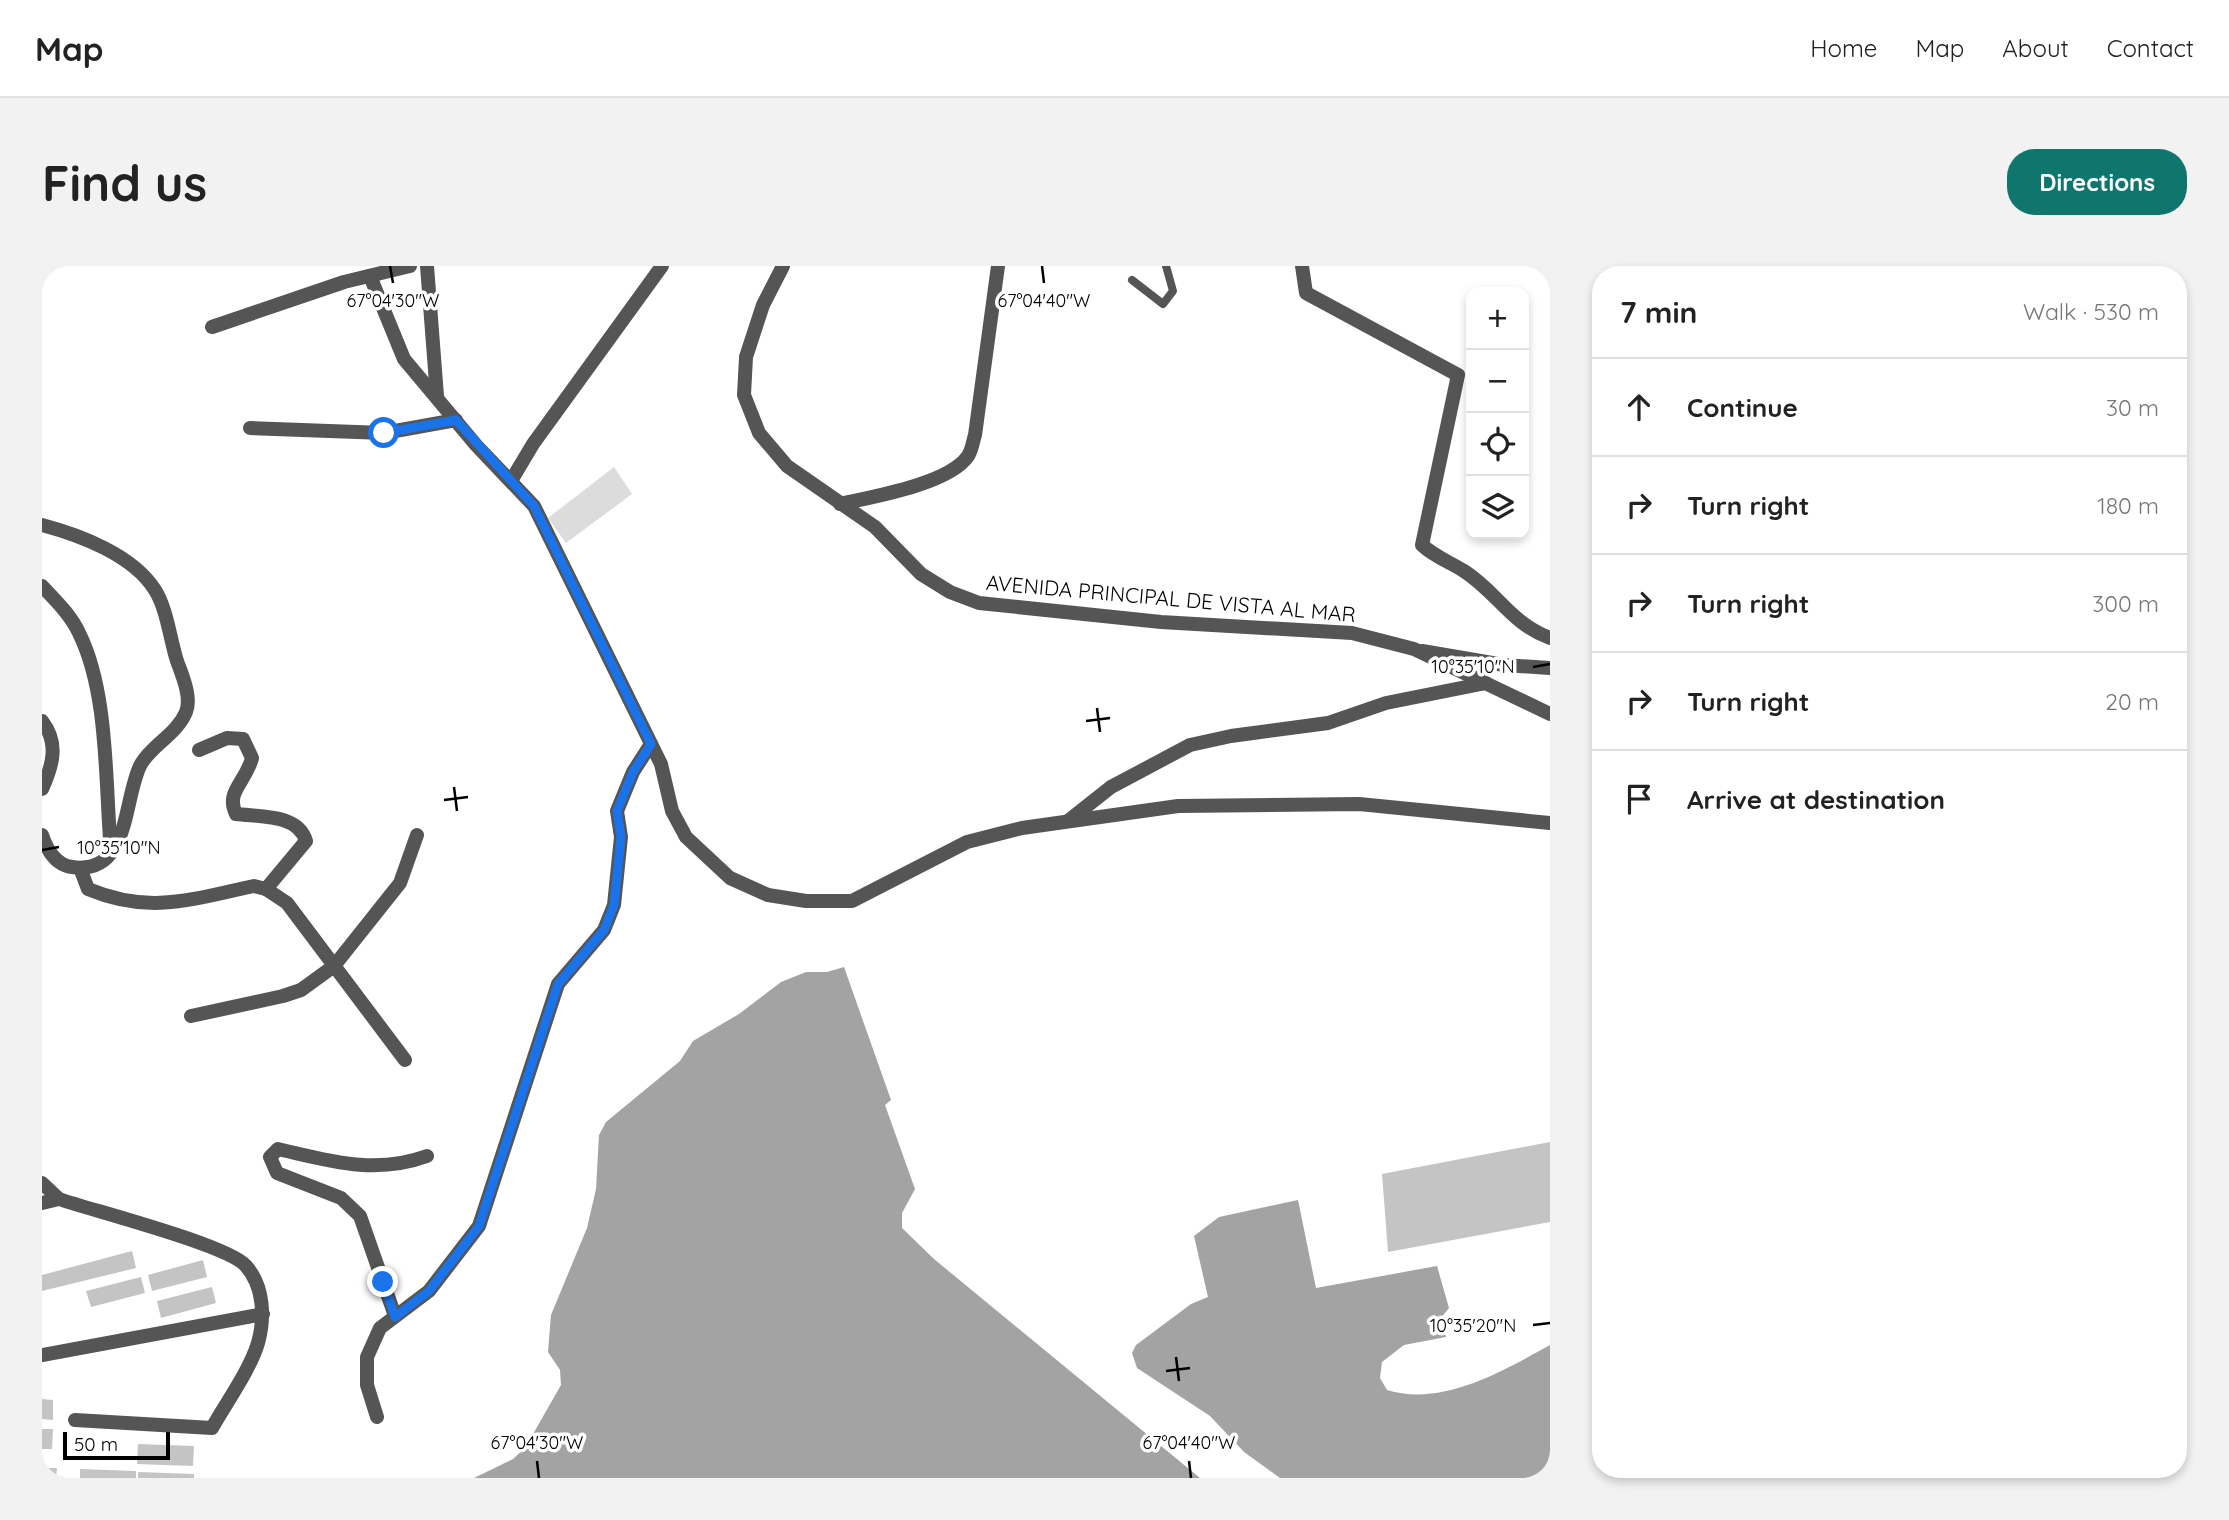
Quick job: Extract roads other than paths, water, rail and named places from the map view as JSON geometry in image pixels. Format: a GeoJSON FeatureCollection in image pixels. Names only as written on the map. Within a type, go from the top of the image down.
{"type":"FeatureCollection","features":[{"type":"Feature","properties":{"kind":"street"},"geometry":{"type":"LineString","coordinates":[[212,327],[370,276],[410,266]]}},
{"type":"Feature","properties":{"kind":"street"},"geometry":{"type":"LineString","coordinates":[[427,266],[437,396]]}},
{"type":"Feature","properties":{"kind":"street"},"geometry":{"type":"LineString","coordinates":[[511,481],[533,444],[662,266]]}},
{"type":"Feature","properties":{"kind":"street","name":"AVENIDA PRINCIPAL DE VISTA AL MAR"},"geometry":{"type":"LineString","coordinates":[[783,266],[763,305],[746,357],[744,395],[759,433],[787,466],[876,527],[921,574],[950,592],[979,603],[1161,622],[1352,633],[1414,649],[1550,714]]}},
{"type":"Feature","properties":{"kind":"street"},"geometry":{"type":"LineString","coordinates":[[840,504],[913,488],[957,467],[969,455],[975,435],[998,266]]}},
{"type":"Feature","properties":{"kind":"street"},"geometry":{"type":"LineString","coordinates":[[1302,266],[1306,293],[1458,375],[1422,545],[1434,555],[1466,572],[1528,630],[1550,638]]}},
{"type":"Feature","properties":{"kind":"street"},"geometry":{"type":"LineString","coordinates":[[370,276],[404,359],[534,506],[661,765],[672,811],[687,837],[730,878],[768,895],[806,901],[852,901],[967,842],[1022,828],[1178,806],[1359,804],[1550,823]]}},
{"type":"Feature","properties":{"kind":"street"},"geometry":{"type":"LineString","coordinates":[[250,428],[384,433],[456,420]]}},
{"type":"Feature","properties":{"kind":"street"},"geometry":{"type":"LineString","coordinates":[[42,525],[72,533],[113,554],[135,569],[155,590],[186,691],[187,710],[174,731],[142,762],[132,785],[119,845],[111,852],[99,862],[80,868],[64,866],[47,850],[42,835]]}},
{"type":"Feature","properties":{"kind":"street"},"geometry":{"type":"LineString","coordinates":[[42,586],[78,629],[90,658],[100,721],[111,852]]}},
{"type":"Feature","properties":{"kind":"street"},"geometry":{"type":"LineString","coordinates":[[1414,649],[1504,665],[1550,668]]}},
{"type":"Feature","properties":{"kind":"street"},"geometry":{"type":"LineString","coordinates":[[1067,821],[1111,787],[1191,745],[1231,736],[1328,723],[1386,703],[1486,683]]}},
{"type":"Feature","properties":{"kind":"street"},"geometry":{"type":"LineString","coordinates":[[42,721],[51,733],[54,764],[42,789]]}},
{"type":"Feature","properties":{"kind":"street"},"geometry":{"type":"LineString","coordinates":[[199,750],[227,738],[243,739],[252,758],[248,775],[234,792],[231,804],[236,814],[294,822],[303,829],[306,841],[267,889]]}},
{"type":"Feature","properties":{"kind":"street"},"geometry":{"type":"LineString","coordinates":[[377,1417],[367,1385],[367,1357],[380,1328],[429,1291],[479,1226],[558,984],[604,930],[614,905],[621,837],[617,811],[633,772],[651,744]]}},
{"type":"Feature","properties":{"kind":"street"},"geometry":{"type":"LineString","coordinates":[[191,1016],[283,996],[301,989],[334,966],[400,883],[417,835]]}},
{"type":"Feature","properties":{"kind":"street"},"geometry":{"type":"LineString","coordinates":[[80,868],[88,889],[114,900],[162,905],[254,886],[267,889],[287,903],[405,1060]]}},
{"type":"Feature","properties":{"kind":"street"},"geometry":{"type":"LineString","coordinates":[[395,1317],[360,1216],[341,1198],[277,1173],[270,1157],[278,1149],[368,1168],[408,1163],[427,1156]]}},
{"type":"Feature","properties":{"kind":"street"},"geometry":{"type":"LineString","coordinates":[[42,1183],[59,1199],[216,1248],[245,1264],[257,1282],[263,1314],[258,1344],[212,1428],[75,1420]]}},
{"type":"Feature","properties":{"kind":"street"},"geometry":{"type":"LineString","coordinates":[[42,1203],[59,1199]]}},
{"type":"Feature","properties":{"kind":"street"},"geometry":{"type":"LineString","coordinates":[[42,1355],[263,1314]]}},
{"type":"Feature","properties":{"kind":"lane"},"geometry":{"type":"LineString","coordinates":[[1132,281],[1164,304],[1173,292],[1166,266]]}}]}
